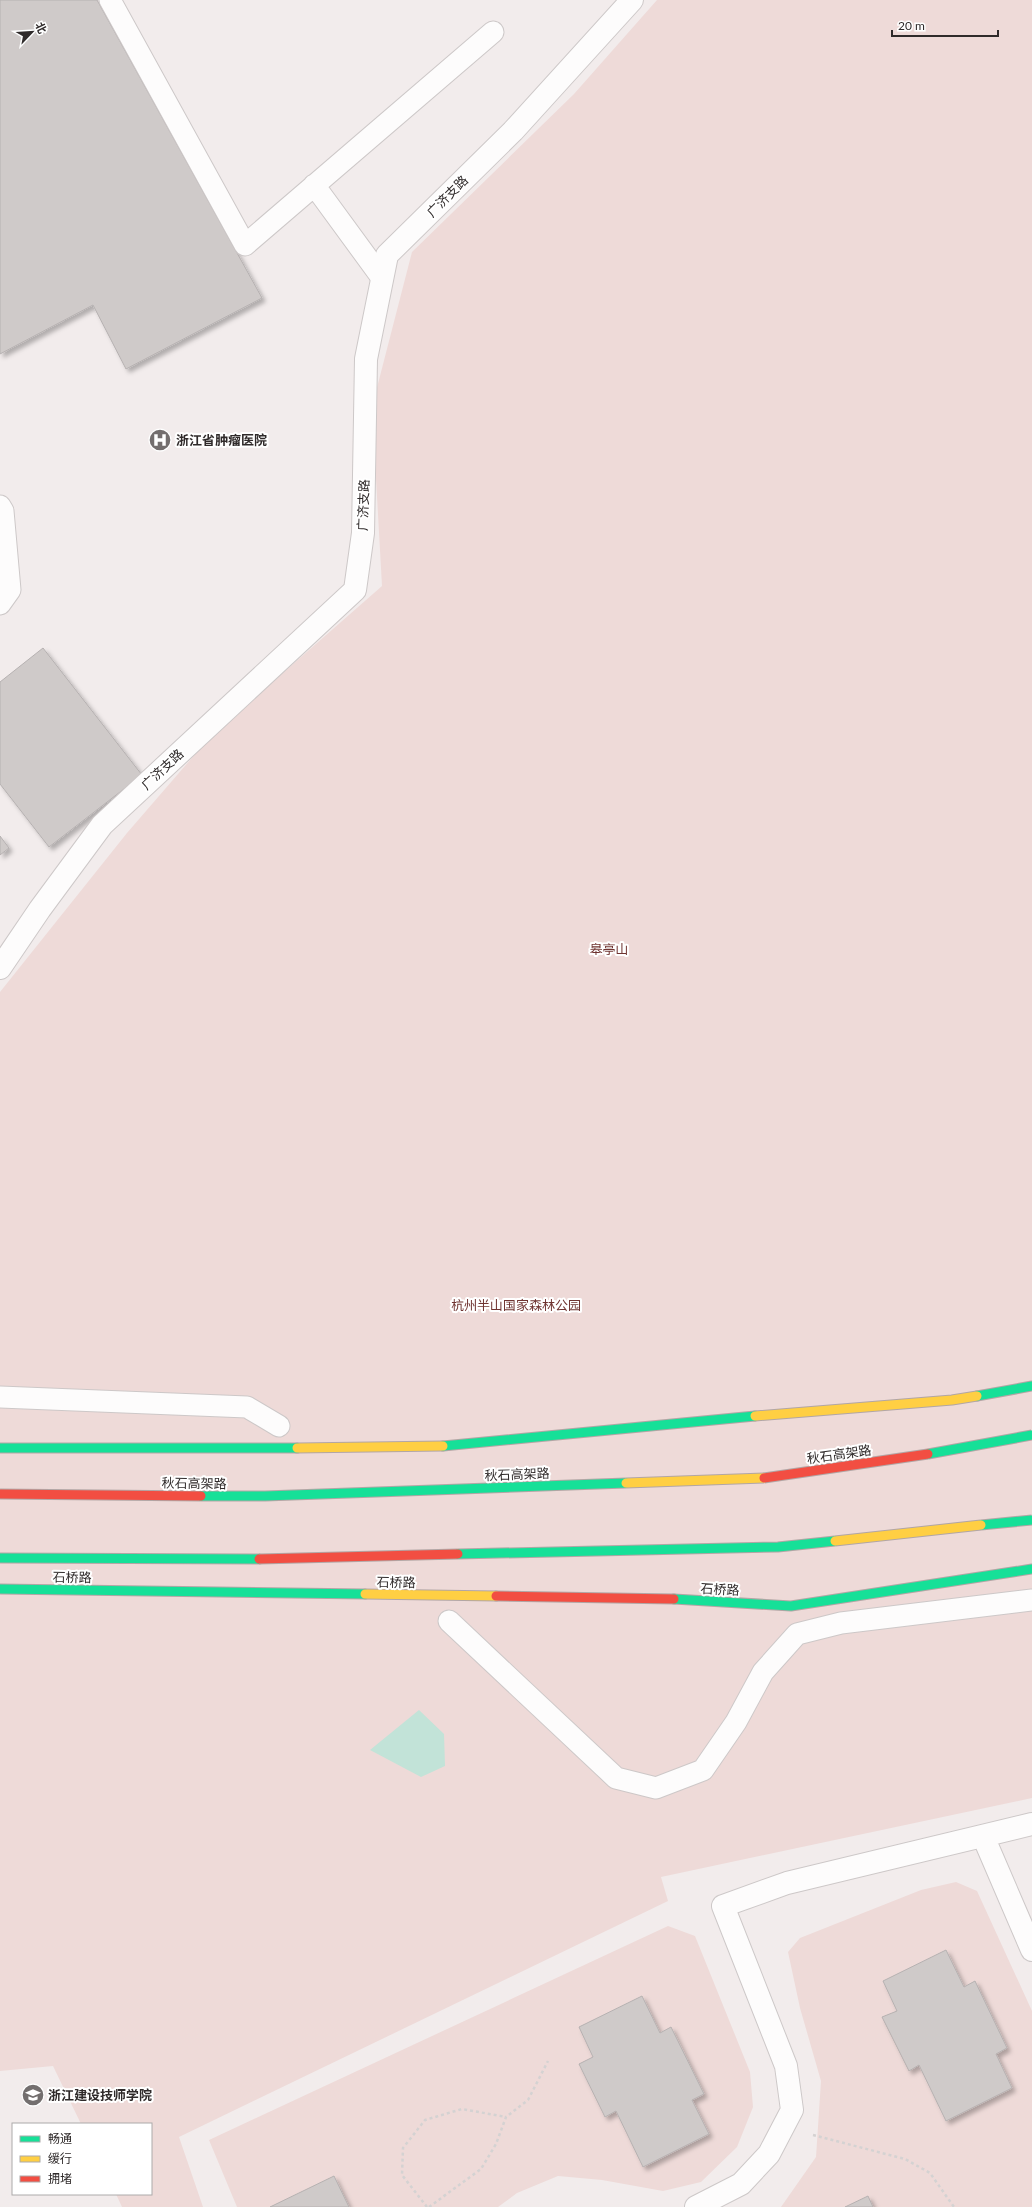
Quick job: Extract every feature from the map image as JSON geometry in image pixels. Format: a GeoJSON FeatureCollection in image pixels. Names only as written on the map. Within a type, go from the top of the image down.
{"type":"FeatureCollection","features":[{"type":"Feature","properties":{"kind":"main road"},"geometry":{"type":"LineString","coordinates":[[0,1448],[426,1448],[755,1416],[952,1400],[1032,1386]]}},
{"type":"Feature","properties":{"kind":"main road","name":"秋石高架路"},"geometry":{"type":"LineString","coordinates":[[0,1494],[265,1496],[764,1478],[969,1448],[1032,1435]]}},
{"type":"Feature","properties":{"kind":"main road"},"geometry":{"type":"LineString","coordinates":[[0,1558],[259,1559],[778,1547],[1032,1520]]}},
{"type":"Feature","properties":{"kind":"main road","name":"石桥路"},"geometry":{"type":"LineString","coordinates":[[0,1589],[656,1598],[791,1606],[1032,1569]]}},
{"type":"Feature","properties":{"kind":"street","name":"广济支路"},"geometry":{"type":"LineString","coordinates":[[0,968],[40,909],[102,824],[355,590],[363,533],[366,359],[387,256],[513,131],[632,0]]}},
{"type":"Feature","properties":{"kind":"street"},"geometry":{"type":"LineString","coordinates":[[696,2207],[741,2184],[769,2154],[792,2110],[786,2066],[723,1906],[787,1883],[1032,1824]]}},
{"type":"Feature","properties":{"kind":"street"},"geometry":{"type":"LineString","coordinates":[[983,1836],[1032,1950]]}},
{"type":"Feature","properties":{"kind":"lane"},"geometry":{"type":"LineString","coordinates":[[110,0],[244,245],[493,32]]}},
{"type":"Feature","properties":{"kind":"lane"},"geometry":{"type":"LineString","coordinates":[[314,185],[382,278]]}},
{"type":"Feature","properties":{"kind":"lane"},"geometry":{"type":"LineString","coordinates":[[0,506],[3,511],[10,590],[0,604]]}},
{"type":"Feature","properties":{"kind":"lane"},"geometry":{"type":"LineString","coordinates":[[0,1397],[247,1407],[279,1426]]}},
{"type":"Feature","properties":{"kind":"lane"},"geometry":{"type":"LineString","coordinates":[[449,1621],[616,1778],[656,1788],[703,1770],[736,1722],[763,1672],[797,1634],[841,1624],[1032,1600]]}},
{"type":"Feature","properties":{"kind":"path"},"geometry":{"type":"LineString","coordinates":[[506,2117],[462,2109],[425,2120],[404,2148],[402,2175],[428,2207],[481,2169],[496,2144],[506,2117],[528,2100],[548,2061]]}},
{"type":"Feature","properties":{"kind":"path"},"geometry":{"type":"LineString","coordinates":[[781,2131],[823,2136],[905,2159],[930,2173],[954,2207]]}},
{"type":"Feature","properties":{"kind":"green space","name":"皋亭山"},"geometry":{"type":"Polygon","coordinates":[[[657,0],[1032,0],[1032,1798],[661,1877],[668,1901],[179,2137],[203,2207],[122,2207],[116,2195],[152,2195],[152,2123],[81,2123],[53,2066],[0,2071],[0,992],[127,833],[210,737],[382,586],[372,407],[412,252],[574,94],[657,0]]]}},
{"type":"Feature","properties":{"kind":"green space"},"geometry":{"type":"Polygon","coordinates":[[[956,1882],[977,1891],[1032,2011],[1032,2207],[781,2207],[816,2157],[821,2081],[800,2008],[788,1952],[800,1938],[921,1890],[956,1882]]]}},
{"type":"Feature","properties":{"kind":"green space"},"geometry":{"type":"Polygon","coordinates":[[[668,1926],[695,1936],[750,2072],[753,2107],[737,2147],[701,2182],[663,2191],[602,2180],[558,2176],[517,2193],[498,2207],[237,2207],[209,2140],[668,1926]]]}},
{"type":"Feature","properties":{"kind":"shaded area"},"geometry":{"type":"Polygon","coordinates":[[[419,1710],[444,1734],[445,1766],[421,1777],[370,1750],[419,1710]]]}},
{"type":"Feature","properties":{"kind":"building"},"geometry":{"type":"Polygon","coordinates":[[[0,0],[97,0],[262,298],[126,369],[93,305],[0,354],[0,0]]]}},
{"type":"Feature","properties":{"kind":"building"},"geometry":{"type":"Polygon","coordinates":[[[43,648],[142,775],[49,847],[0,784],[0,682],[43,648]]]}},
{"type":"Feature","properties":{"kind":"building"},"geometry":{"type":"Polygon","coordinates":[[[0,836],[9,848],[0,855],[0,836]]]}},
{"type":"Feature","properties":{"kind":"building"},"geometry":{"type":"Polygon","coordinates":[[[946,1950],[964,1987],[975,1981],[1007,2048],[996,2054],[1012,2088],[946,2121],[919,2065],[909,2071],[882,2017],[897,2011],[883,1981],[946,1950]]]}},
{"type":"Feature","properties":{"kind":"building"},"geometry":{"type":"Polygon","coordinates":[[[642,1996],[660,2033],[671,2027],[704,2094],[692,2100],[709,2134],[643,2167],[616,2111],[605,2117],[579,2064],[593,2057],[579,2027],[642,1996]]]}},
{"type":"Feature","properties":{"kind":"building"},"geometry":{"type":"Polygon","coordinates":[[[334,2176],[349,2207],[270,2207],[334,2176]]]}},
{"type":"Feature","properties":{"kind":"building"},"geometry":{"type":"Polygon","coordinates":[[[868,2196],[873,2207],[845,2207],[868,2196]]]}},
{"type":"Feature","properties":{"kind":"traffic: fast"},"geometry":{"type":"LineString","coordinates":[[977,1396],[1032,1386]]}},
{"type":"Feature","properties":{"kind":"traffic: fast"},"geometry":{"type":"LineString","coordinates":[[443,1446],[755,1416]]}},
{"type":"Feature","properties":{"kind":"traffic: fast"},"geometry":{"type":"LineString","coordinates":[[928,1454],[1032,1435]]}},
{"type":"Feature","properties":{"kind":"traffic: fast"},"geometry":{"type":"LineString","coordinates":[[0,1448],[297,1448]]}},
{"type":"Feature","properties":{"kind":"traffic: fast"},"geometry":{"type":"LineString","coordinates":[[201,1496],[265,1496],[626,1483]]}},
{"type":"Feature","properties":{"kind":"traffic: fast"},"geometry":{"type":"LineString","coordinates":[[981,1525],[1032,1520]]}},
{"type":"Feature","properties":{"kind":"traffic: fast"},"geometry":{"type":"LineString","coordinates":[[458,1554],[778,1547],[835,1541]]}},
{"type":"Feature","properties":{"kind":"traffic: fast"},"geometry":{"type":"LineString","coordinates":[[0,1558],[259,1559]]}},
{"type":"Feature","properties":{"kind":"traffic: fast"},"geometry":{"type":"LineString","coordinates":[[791,1606],[1032,1569]]}},
{"type":"Feature","properties":{"kind":"traffic: fast"},"geometry":{"type":"LineString","coordinates":[[0,1589],[365,1594]]}},
{"type":"Feature","properties":{"kind":"traffic: fast"},"geometry":{"type":"LineString","coordinates":[[674,1599],[791,1606]]}},
{"type":"Feature","properties":{"kind":"traffic: slow"},"geometry":{"type":"LineString","coordinates":[[755,1416],[952,1400],[977,1396]]}},
{"type":"Feature","properties":{"kind":"traffic: slow"},"geometry":{"type":"LineString","coordinates":[[297,1448],[443,1446]]}},
{"type":"Feature","properties":{"kind":"traffic: slow"},"geometry":{"type":"LineString","coordinates":[[626,1483],[764,1478]]}},
{"type":"Feature","properties":{"kind":"traffic: slow"},"geometry":{"type":"LineString","coordinates":[[835,1541],[981,1525]]}},
{"type":"Feature","properties":{"kind":"traffic: slow"},"geometry":{"type":"LineString","coordinates":[[365,1594],[496,1596]]}},
{"type":"Feature","properties":{"kind":"traffic: jam"},"geometry":{"type":"LineString","coordinates":[[764,1478],[928,1454]]}},
{"type":"Feature","properties":{"kind":"traffic: jam"},"geometry":{"type":"LineString","coordinates":[[0,1494],[201,1496]]}},
{"type":"Feature","properties":{"kind":"traffic: jam"},"geometry":{"type":"LineString","coordinates":[[259,1559],[458,1554]]}},
{"type":"Feature","properties":{"kind":"traffic: jam"},"geometry":{"type":"LineString","coordinates":[[496,1596],[674,1599]]}},
{"type":"Feature","properties":{"kind":"place","name":"浙江省肿瘤医院"},"geometry":{"type":"Point","coordinates":[160,440]}},
{"type":"Feature","properties":{"kind":"place","name":"浙江建设技师学院"},"geometry":{"type":"Point","coordinates":[33,2095]}},
{"type":"Feature","properties":{"kind":"park label","name":"杭州半山国家森林公园"},"geometry":{"type":"Point","coordinates":[516,1305]}}]}
